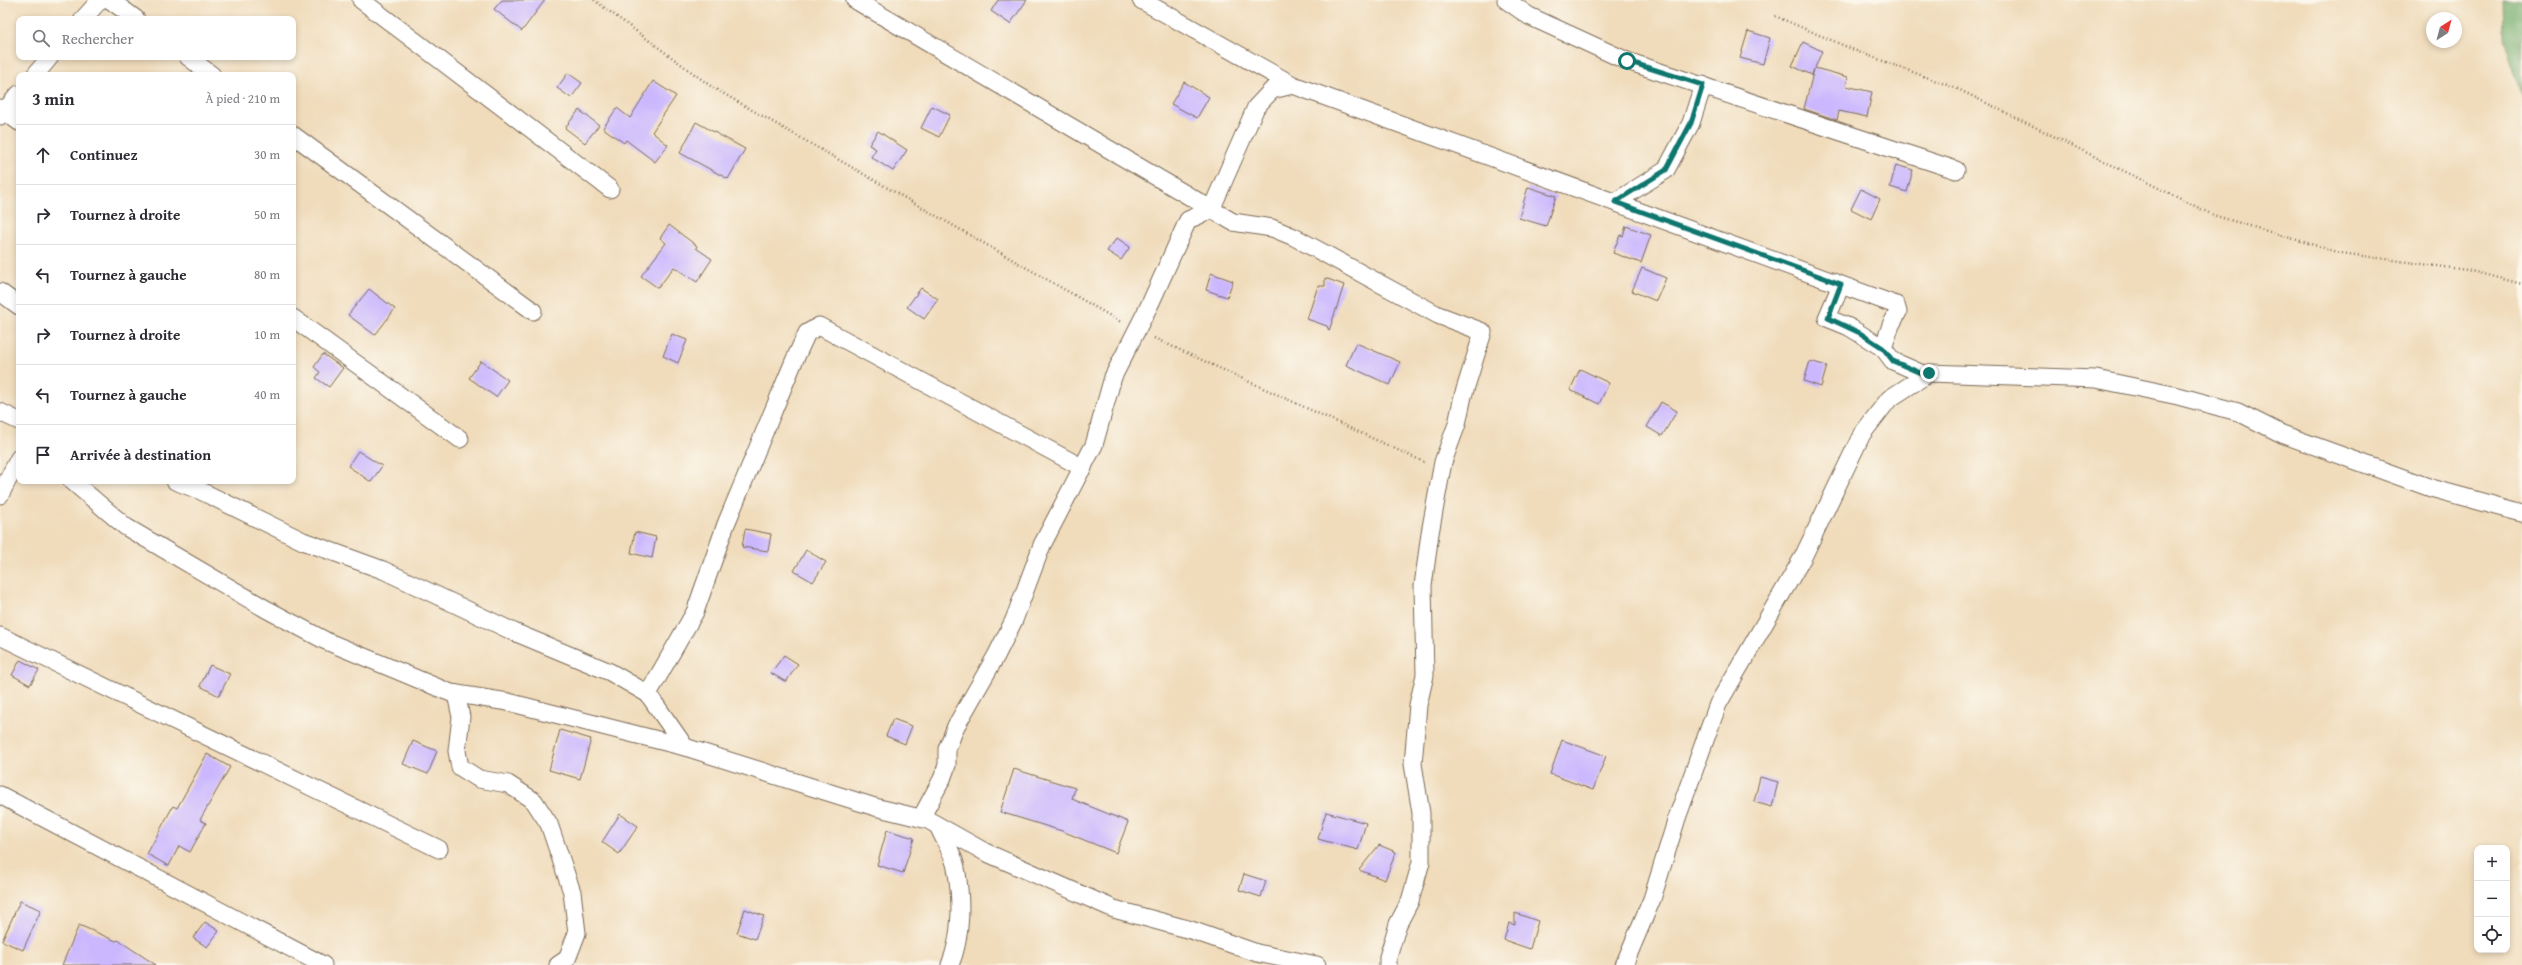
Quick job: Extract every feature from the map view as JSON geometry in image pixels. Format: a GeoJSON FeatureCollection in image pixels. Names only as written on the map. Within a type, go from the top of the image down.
{"type":"FeatureCollection","features":[{"type":"Feature","properties":{"kind":"street"},"geometry":{"type":"LineString","coordinates":[[86,16],[100,0]]}},
{"type":"Feature","properties":{"kind":"street"},"geometry":{"type":"LineString","coordinates":[[110,0],[132,16]]}},
{"type":"Feature","properties":{"kind":"street"},"geometry":{"type":"LineString","coordinates":[[361,0],[610,189]]}},
{"type":"Feature","properties":{"kind":"street"},"geometry":{"type":"LineString","coordinates":[[856,0],[1104,144],[1183,194],[1233,222],[1272,228],[1294,237],[1438,315],[1483,332],[1463,396],[1457,424],[1441,470],[1423,586],[1425,675],[1418,706],[1413,764],[1421,813],[1421,862],[1410,901],[1398,924],[1388,957],[1388,965]]}},
{"type":"Feature","properties":{"kind":"street"},"geometry":{"type":"LineString","coordinates":[[1141,0],[1293,84],[1896,305],[1898,312],[1891,325],[1883,348]]}},
{"type":"Feature","properties":{"kind":"street"},"geometry":{"type":"LineString","coordinates":[[1506,0],[1529,16],[1627,61],[1956,170]]}},
{"type":"Feature","properties":{"kind":"street"},"geometry":{"type":"LineString","coordinates":[[38,72],[48,60]]}},
{"type":"Feature","properties":{"kind":"street"},"geometry":{"type":"LineString","coordinates":[[192,60],[208,72]]}},
{"type":"Feature","properties":{"kind":"street"},"geometry":{"type":"LineString","coordinates":[[1188,220],[1211,210],[1256,107],[1272,90],[1293,84]]}},
{"type":"Feature","properties":{"kind":"street"},"geometry":{"type":"LineString","coordinates":[[1615,202],[1666,170],[1691,123],[1703,85]]}},
{"type":"Feature","properties":{"kind":"street"},"geometry":{"type":"LineString","coordinates":[[16,97],[1,112],[16,120]]}},
{"type":"Feature","properties":{"kind":"street"},"geometry":{"type":"LineString","coordinates":[[296,137],[533,311]]}},
{"type":"Feature","properties":{"kind":"street"},"geometry":{"type":"LineString","coordinates":[[920,818],[942,779],[947,764],[947,749],[956,726],[996,656],[1016,614],[1042,545],[1094,445],[1113,377],[1188,220],[1183,194]]}},
{"type":"Feature","properties":{"kind":"street"},"geometry":{"type":"LineString","coordinates":[[1841,284],[1828,318],[1849,327],[1883,348],[1893,361],[1925,375]]}},
{"type":"Feature","properties":{"kind":"street"},"geometry":{"type":"LineString","coordinates":[[0,292],[16,304]]}},
{"type":"Feature","properties":{"kind":"street"},"geometry":{"type":"LineString","coordinates":[[296,320],[460,439]]}},
{"type":"Feature","properties":{"kind":"street"},"geometry":{"type":"LineString","coordinates":[[648,694],[695,612],[726,524],[794,361],[807,334],[819,326],[1083,468]]}},
{"type":"Feature","properties":{"kind":"street"},"geometry":{"type":"LineString","coordinates":[[1624,965],[1652,899],[1677,818],[1718,704],[1803,557],[1862,434],[1889,399],[1925,375],[1936,373],[2096,379],[2178,396],[2238,412],[2282,434],[2431,488],[2522,513]]}},
{"type":"Feature","properties":{"kind":"street"},"geometry":{"type":"LineString","coordinates":[[0,412],[16,420]]}},
{"type":"Feature","properties":{"kind":"street"},"geometry":{"type":"LineString","coordinates":[[0,495],[16,464]]}},
{"type":"Feature","properties":{"kind":"street"},"geometry":{"type":"LineString","coordinates":[[76,484],[126,527],[266,609],[326,641],[456,694],[508,702],[685,747],[875,807],[920,818],[938,826],[985,852],[1114,909],[1190,930],[1257,953],[1317,965]]}},
{"type":"Feature","properties":{"kind":"street"},"geometry":{"type":"LineString","coordinates":[[193,484],[205,486],[303,541],[383,570],[514,632],[610,672],[648,694],[685,747]]}},
{"type":"Feature","properties":{"kind":"street"},"geometry":{"type":"LineString","coordinates":[[0,636],[438,849]]}},
{"type":"Feature","properties":{"kind":"street"},"geometry":{"type":"LineString","coordinates":[[456,694],[461,717],[457,751],[460,767],[479,779],[508,784],[534,801],[549,824],[572,892],[577,933],[567,959],[558,965]]}},
{"type":"Feature","properties":{"kind":"street"},"geometry":{"type":"LineString","coordinates":[[0,795],[323,965]]}},
{"type":"Feature","properties":{"kind":"street"},"geometry":{"type":"LineString","coordinates":[[938,826],[956,868],[960,914],[956,950],[950,965]]}},
{"type":"Feature","properties":{"kind":"path"},"geometry":{"type":"LineString","coordinates":[[594,0],[712,87],[1136,330],[1441,470]]}},
{"type":"Feature","properties":{"kind":"path"},"geometry":{"type":"LineString","coordinates":[[1775,16],[1859,52],[1958,89],[2214,215],[2341,253],[2467,270],[2522,284]]}},
{"type":"Feature","properties":{"kind":"green space"},"geometry":{"type":"Polygon","coordinates":[[[2503,0],[2522,0],[2522,97],[2504,38],[2503,0]]]}},
{"type":"Feature","properties":{"kind":"building"},"geometry":{"type":"Polygon","coordinates":[[[502,0],[545,0],[522,31],[494,9],[502,0]]]}},
{"type":"Feature","properties":{"kind":"building"},"geometry":{"type":"Polygon","coordinates":[[[998,0],[1027,0],[1010,24],[991,11],[998,0]]]}},
{"type":"Feature","properties":{"kind":"building"},"geometry":{"type":"Polygon","coordinates":[[[1748,31],[1770,38],[1763,64],[1740,58],[1748,31]]]}},
{"type":"Feature","properties":{"kind":"building"},"geometry":{"type":"Polygon","coordinates":[[[1803,42],[1822,51],[1815,68],[1848,77],[1846,86],[1872,92],[1867,117],[1839,111],[1837,120],[1804,109],[1814,69],[1812,75],[1792,66],[1803,42]]]}},
{"type":"Feature","properties":{"kind":"building"},"geometry":{"type":"Polygon","coordinates":[[[568,73],[582,83],[571,98],[557,88],[568,73]]]}},
{"type":"Feature","properties":{"kind":"building"},"geometry":{"type":"Polygon","coordinates":[[[653,81],[676,96],[652,132],[668,145],[655,162],[626,140],[624,143],[603,128],[617,108],[630,118],[653,81]]]}},
{"type":"Feature","properties":{"kind":"building"},"geometry":{"type":"Polygon","coordinates":[[[1184,82],[1209,97],[1197,118],[1171,104],[1184,82]]]}},
{"type":"Feature","properties":{"kind":"building"},"geometry":{"type":"Polygon","coordinates":[[[932,106],[950,115],[939,137],[921,128],[932,106]]]}},
{"type":"Feature","properties":{"kind":"building"},"geometry":{"type":"Polygon","coordinates":[[[579,110],[599,125],[585,143],[565,128],[579,110]]]}},
{"type":"Feature","properties":{"kind":"building"},"geometry":{"type":"Polygon","coordinates":[[[696,122],[745,149],[728,179],[680,153],[696,122]]]}},
{"type":"Feature","properties":{"kind":"building"},"geometry":{"type":"Polygon","coordinates":[[[878,131],[907,150],[893,171],[871,157],[876,149],[869,145],[878,131]]]}},
{"type":"Feature","properties":{"kind":"building"},"geometry":{"type":"Polygon","coordinates":[[[1896,165],[1913,170],[1907,192],[1890,187],[1896,165]]]}},
{"type":"Feature","properties":{"kind":"building"},"geometry":{"type":"Polygon","coordinates":[[[1528,187],[1556,196],[1546,226],[1519,218],[1528,187]]]}},
{"type":"Feature","properties":{"kind":"building"},"geometry":{"type":"Polygon","coordinates":[[[1861,189],[1880,199],[1871,219],[1851,209],[1861,189]]]}},
{"type":"Feature","properties":{"kind":"building"},"geometry":{"type":"Polygon","coordinates":[[[669,225],[697,246],[696,248],[712,259],[697,282],[674,267],[658,288],[641,276],[666,243],[660,238],[669,225]]]}},
{"type":"Feature","properties":{"kind":"building"},"geometry":{"type":"Polygon","coordinates":[[[1626,226],[1651,235],[1641,263],[1613,253],[1620,235],[1623,236],[1626,226]]]}},
{"type":"Feature","properties":{"kind":"building"},"geometry":{"type":"Polygon","coordinates":[[[1117,238],[1130,247],[1121,260],[1107,251],[1117,238]]]}},
{"type":"Feature","properties":{"kind":"building"},"geometry":{"type":"Polygon","coordinates":[[[1642,268],[1666,278],[1656,301],[1632,291],[1642,268]]]}},
{"type":"Feature","properties":{"kind":"building"},"geometry":{"type":"Polygon","coordinates":[[[1211,273],[1233,281],[1227,297],[1206,290],[1211,273]]]}},
{"type":"Feature","properties":{"kind":"building"},"geometry":{"type":"Polygon","coordinates":[[[1325,278],[1344,285],[1329,331],[1327,326],[1307,319],[1318,286],[1325,286],[1325,278]]]}},
{"type":"Feature","properties":{"kind":"building"},"geometry":{"type":"Polygon","coordinates":[[[921,288],[938,299],[924,319],[907,307],[921,288]]]}},
{"type":"Feature","properties":{"kind":"building"},"geometry":{"type":"Polygon","coordinates":[[[369,289],[395,309],[375,335],[348,315],[369,289]]]}},
{"type":"Feature","properties":{"kind":"building"},"geometry":{"type":"Polygon","coordinates":[[[672,334],[687,340],[678,363],[663,356],[672,334]]]}},
{"type":"Feature","properties":{"kind":"building"},"geometry":{"type":"Polygon","coordinates":[[[1356,343],[1400,362],[1390,385],[1346,365],[1356,343]]]}},
{"type":"Feature","properties":{"kind":"building"},"geometry":{"type":"Polygon","coordinates":[[[323,354],[343,368],[329,387],[316,378],[320,372],[314,367],[323,354]]]}},
{"type":"Feature","properties":{"kind":"building"},"geometry":{"type":"Polygon","coordinates":[[[481,361],[508,380],[496,397],[469,378],[481,361]]]}},
{"type":"Feature","properties":{"kind":"building"},"geometry":{"type":"Polygon","coordinates":[[[1810,361],[1827,366],[1821,387],[1804,381],[1810,361]]]}},
{"type":"Feature","properties":{"kind":"building"},"geometry":{"type":"Polygon","coordinates":[[[1580,369],[1609,383],[1599,404],[1570,390],[1580,369]]]}},
{"type":"Feature","properties":{"kind":"building"},"geometry":{"type":"Polygon","coordinates":[[[1661,402],[1677,411],[1662,436],[1647,427],[1661,402]]]}},
{"type":"Feature","properties":{"kind":"building"},"geometry":{"type":"Polygon","coordinates":[[[358,451],[382,466],[371,482],[348,466],[358,451]]]}},
{"type":"Feature","properties":{"kind":"building"},"geometry":{"type":"Polygon","coordinates":[[[745,529],[771,534],[768,551],[742,547],[745,529]]]}},
{"type":"Feature","properties":{"kind":"building"},"geometry":{"type":"Polygon","coordinates":[[[635,532],[656,537],[652,558],[631,553],[635,532]]]}},
{"type":"Feature","properties":{"kind":"building"},"geometry":{"type":"Polygon","coordinates":[[[806,550],[826,562],[813,582],[794,571],[806,550]]]}},
{"type":"Feature","properties":{"kind":"building"},"geometry":{"type":"Polygon","coordinates":[[[784,655],[798,664],[786,682],[771,673],[784,655]]]}},
{"type":"Feature","properties":{"kind":"building"},"geometry":{"type":"Polygon","coordinates":[[[20,660],[39,670],[30,685],[12,675],[20,660]]]}},
{"type":"Feature","properties":{"kind":"building"},"geometry":{"type":"Polygon","coordinates":[[[210,665],[230,674],[219,696],[200,686],[210,665]]]}},
{"type":"Feature","properties":{"kind":"building"},"geometry":{"type":"Polygon","coordinates":[[[893,719],[912,726],[905,744],[886,736],[893,719]]]}},
{"type":"Feature","properties":{"kind":"building"},"geometry":{"type":"Polygon","coordinates":[[[560,730],[591,739],[580,779],[549,770],[560,730]]]}},
{"type":"Feature","properties":{"kind":"building"},"geometry":{"type":"Polygon","coordinates":[[[1562,740],[1606,756],[1593,790],[1550,774],[1562,740]]]}},
{"type":"Feature","properties":{"kind":"building"},"geometry":{"type":"Polygon","coordinates":[[[413,741],[437,751],[428,774],[403,764],[413,741]]]}},
{"type":"Feature","properties":{"kind":"building"},"geometry":{"type":"Polygon","coordinates":[[[207,754],[230,767],[200,820],[206,823],[190,852],[179,846],[169,866],[147,854],[173,806],[177,808],[207,754]]]}},
{"type":"Feature","properties":{"kind":"building"},"geometry":{"type":"Polygon","coordinates":[[[1014,769],[1075,788],[1072,799],[1128,822],[1116,853],[1062,831],[1000,812],[1014,769]]]}},
{"type":"Feature","properties":{"kind":"building"},"geometry":{"type":"Polygon","coordinates":[[[1760,777],[1778,782],[1772,807],[1754,802],[1760,777]]]}},
{"type":"Feature","properties":{"kind":"building"},"geometry":{"type":"Polygon","coordinates":[[[1326,812],[1366,823],[1358,850],[1318,839],[1326,812]]]}},
{"type":"Feature","properties":{"kind":"building"},"geometry":{"type":"Polygon","coordinates":[[[620,814],[638,826],[619,854],[602,842],[620,814]]]}},
{"type":"Feature","properties":{"kind":"building"},"geometry":{"type":"Polygon","coordinates":[[[887,830],[914,838],[903,873],[877,865],[887,830]]]}},
{"type":"Feature","properties":{"kind":"building"},"geometry":{"type":"Polygon","coordinates":[[[1379,845],[1396,852],[1385,880],[1359,870],[1379,845]]]}},
{"type":"Feature","properties":{"kind":"building"},"geometry":{"type":"Polygon","coordinates":[[[1244,874],[1266,881],[1261,897],[1239,890],[1244,874]]]}},
{"type":"Feature","properties":{"kind":"building"},"geometry":{"type":"Polygon","coordinates":[[[20,901],[41,910],[23,950],[2,941],[20,901]]]}},
{"type":"Feature","properties":{"kind":"building"},"geometry":{"type":"Polygon","coordinates":[[[745,909],[764,916],[755,939],[737,933],[745,909]]]}},
{"type":"Feature","properties":{"kind":"building"},"geometry":{"type":"Polygon","coordinates":[[[1515,913],[1538,921],[1530,949],[1504,940],[1509,923],[1515,925],[1515,913]]]}},
{"type":"Feature","properties":{"kind":"building"},"geometry":{"type":"Polygon","coordinates":[[[205,922],[219,931],[207,947],[193,938],[205,922]]]}},
{"type":"Feature","properties":{"kind":"building"},"geometry":{"type":"Polygon","coordinates":[[[79,925],[116,941],[118,940],[156,965],[62,965],[79,925]]]}},
{"type":"Feature","properties":{"kind":"route"},"geometry":{"type":"LineString","coordinates":[[1627,61],[1703,85],[1691,123],[1666,170],[1615,202],[1841,284],[1837,298],[1828,318],[1849,327],[1883,348],[1893,361],[1925,375],[1929,373]]}}]}
